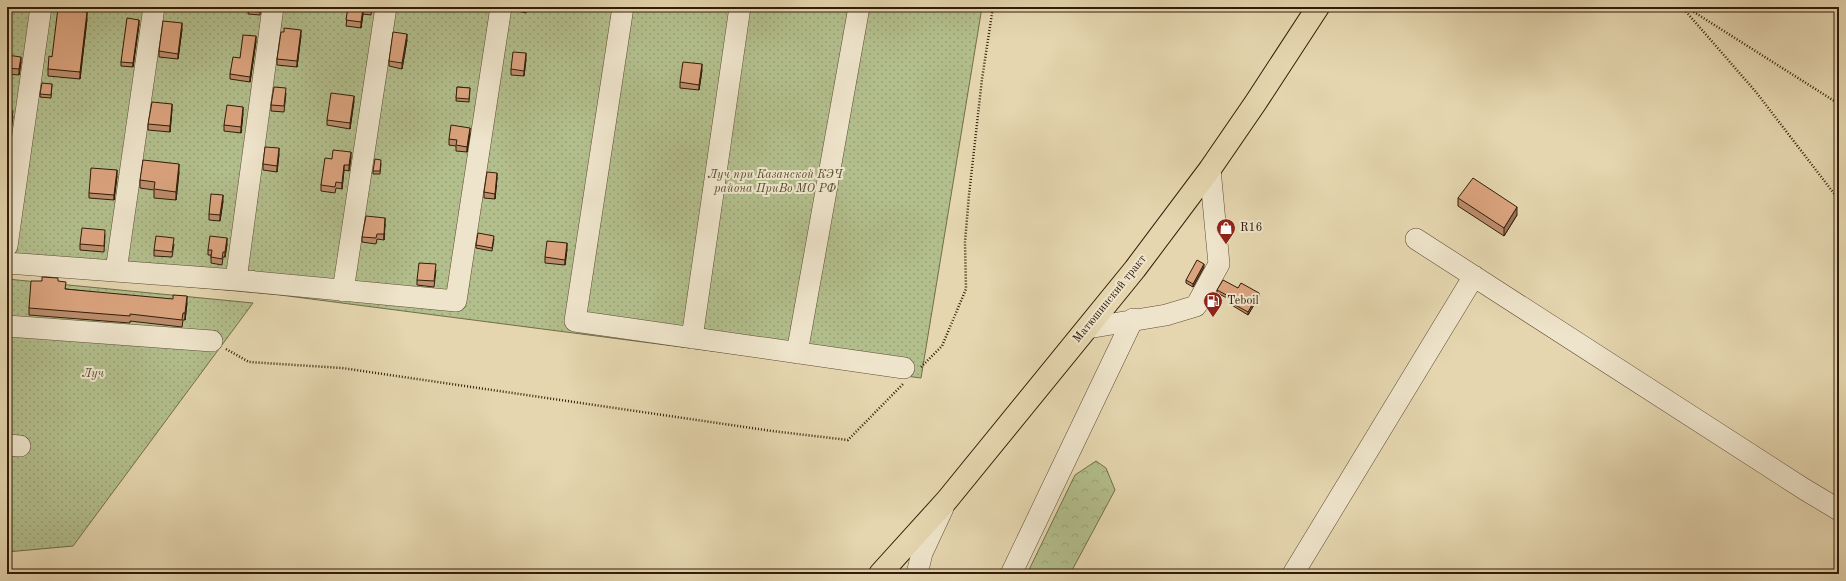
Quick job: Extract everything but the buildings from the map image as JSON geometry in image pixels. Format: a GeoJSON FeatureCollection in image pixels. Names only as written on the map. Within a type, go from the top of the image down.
{"type":"FeatureCollection","features":[{"type":"Feature","properties":{"kind":"main road","name":"Матюшинский тракт"},"geometry":{"type":"LineString","coordinates":[[880,574],[947,500],[1135,269],[1210,169],[1318,7]]}},
{"type":"Feature","properties":{"kind":"street"},"geometry":{"type":"LineString","coordinates":[[7,246],[41,7]]}},
{"type":"Feature","properties":{"kind":"street"},"geometry":{"type":"LineString","coordinates":[[116,271],[154,7]]}},
{"type":"Feature","properties":{"kind":"street"},"geometry":{"type":"LineString","coordinates":[[236,280],[273,7]]}},
{"type":"Feature","properties":{"kind":"street"},"geometry":{"type":"LineString","coordinates":[[343,291],[386,7]]}},
{"type":"Feature","properties":{"kind":"street"},"geometry":{"type":"LineString","coordinates":[[7,263],[236,280],[456,301],[501,7]]}},
{"type":"Feature","properties":{"kind":"street"},"geometry":{"type":"LineString","coordinates":[[623,7],[575,321],[904,368]]}},
{"type":"Feature","properties":{"kind":"street"},"geometry":{"type":"LineString","coordinates":[[692,338],[740,7]]}},
{"type":"Feature","properties":{"kind":"street"},"geometry":{"type":"LineString","coordinates":[[796,353],[859,7]]}},
{"type":"Feature","properties":{"kind":"street"},"geometry":{"type":"LineString","coordinates":[[1088,328],[1133,319],[1166,315],[1196,306],[1219,264],[1210,169]]}},
{"type":"Feature","properties":{"kind":"street"},"geometry":{"type":"LineString","coordinates":[[1416,239],[1839,510]]}},
{"type":"Feature","properties":{"kind":"street"},"geometry":{"type":"LineString","coordinates":[[1293,574],[1474,276]]}},
{"type":"Feature","properties":{"kind":"street"},"geometry":{"type":"LineString","coordinates":[[1012,574],[1133,319]]}},
{"type":"Feature","properties":{"kind":"street"},"geometry":{"type":"LineString","coordinates":[[7,326],[212,342]]}},
{"type":"Feature","properties":{"kind":"street"},"geometry":{"type":"LineString","coordinates":[[917,574],[922,553],[947,500]]}},
{"type":"Feature","properties":{"kind":"path"},"geometry":{"type":"LineString","coordinates":[[1682,7],[1756,92],[1839,200]]}},
{"type":"Feature","properties":{"kind":"path"},"geometry":{"type":"LineString","coordinates":[[1686,7],[1839,104]]}},
{"type":"Feature","properties":{"kind":"green space","name":"Луч при Казанской КЭЧ района ПриВо МО РФ"},"geometry":{"type":"Polygon","coordinates":[[[7,7],[982,7],[921,378],[280,295],[7,270],[7,7]]]}},
{"type":"Feature","properties":{"kind":"green space","name":"Луч"},"geometry":{"type":"Polygon","coordinates":[[[7,279],[253,303],[73,546],[7,552],[7,279]]]}},
{"type":"Feature","properties":{"kind":"green space"},"geometry":{"type":"Polygon","coordinates":[[[1096,461],[1106,468],[1115,490],[1070,574],[1027,574],[1075,475],[1096,461]]]}},
{"type":"Feature","properties":{"kind":"place","name":"R16"},"geometry":{"type":"Point","coordinates":[1226,245]}},
{"type":"Feature","properties":{"kind":"place","name":"Teboil"},"geometry":{"type":"Point","coordinates":[1213,318]}}]}
